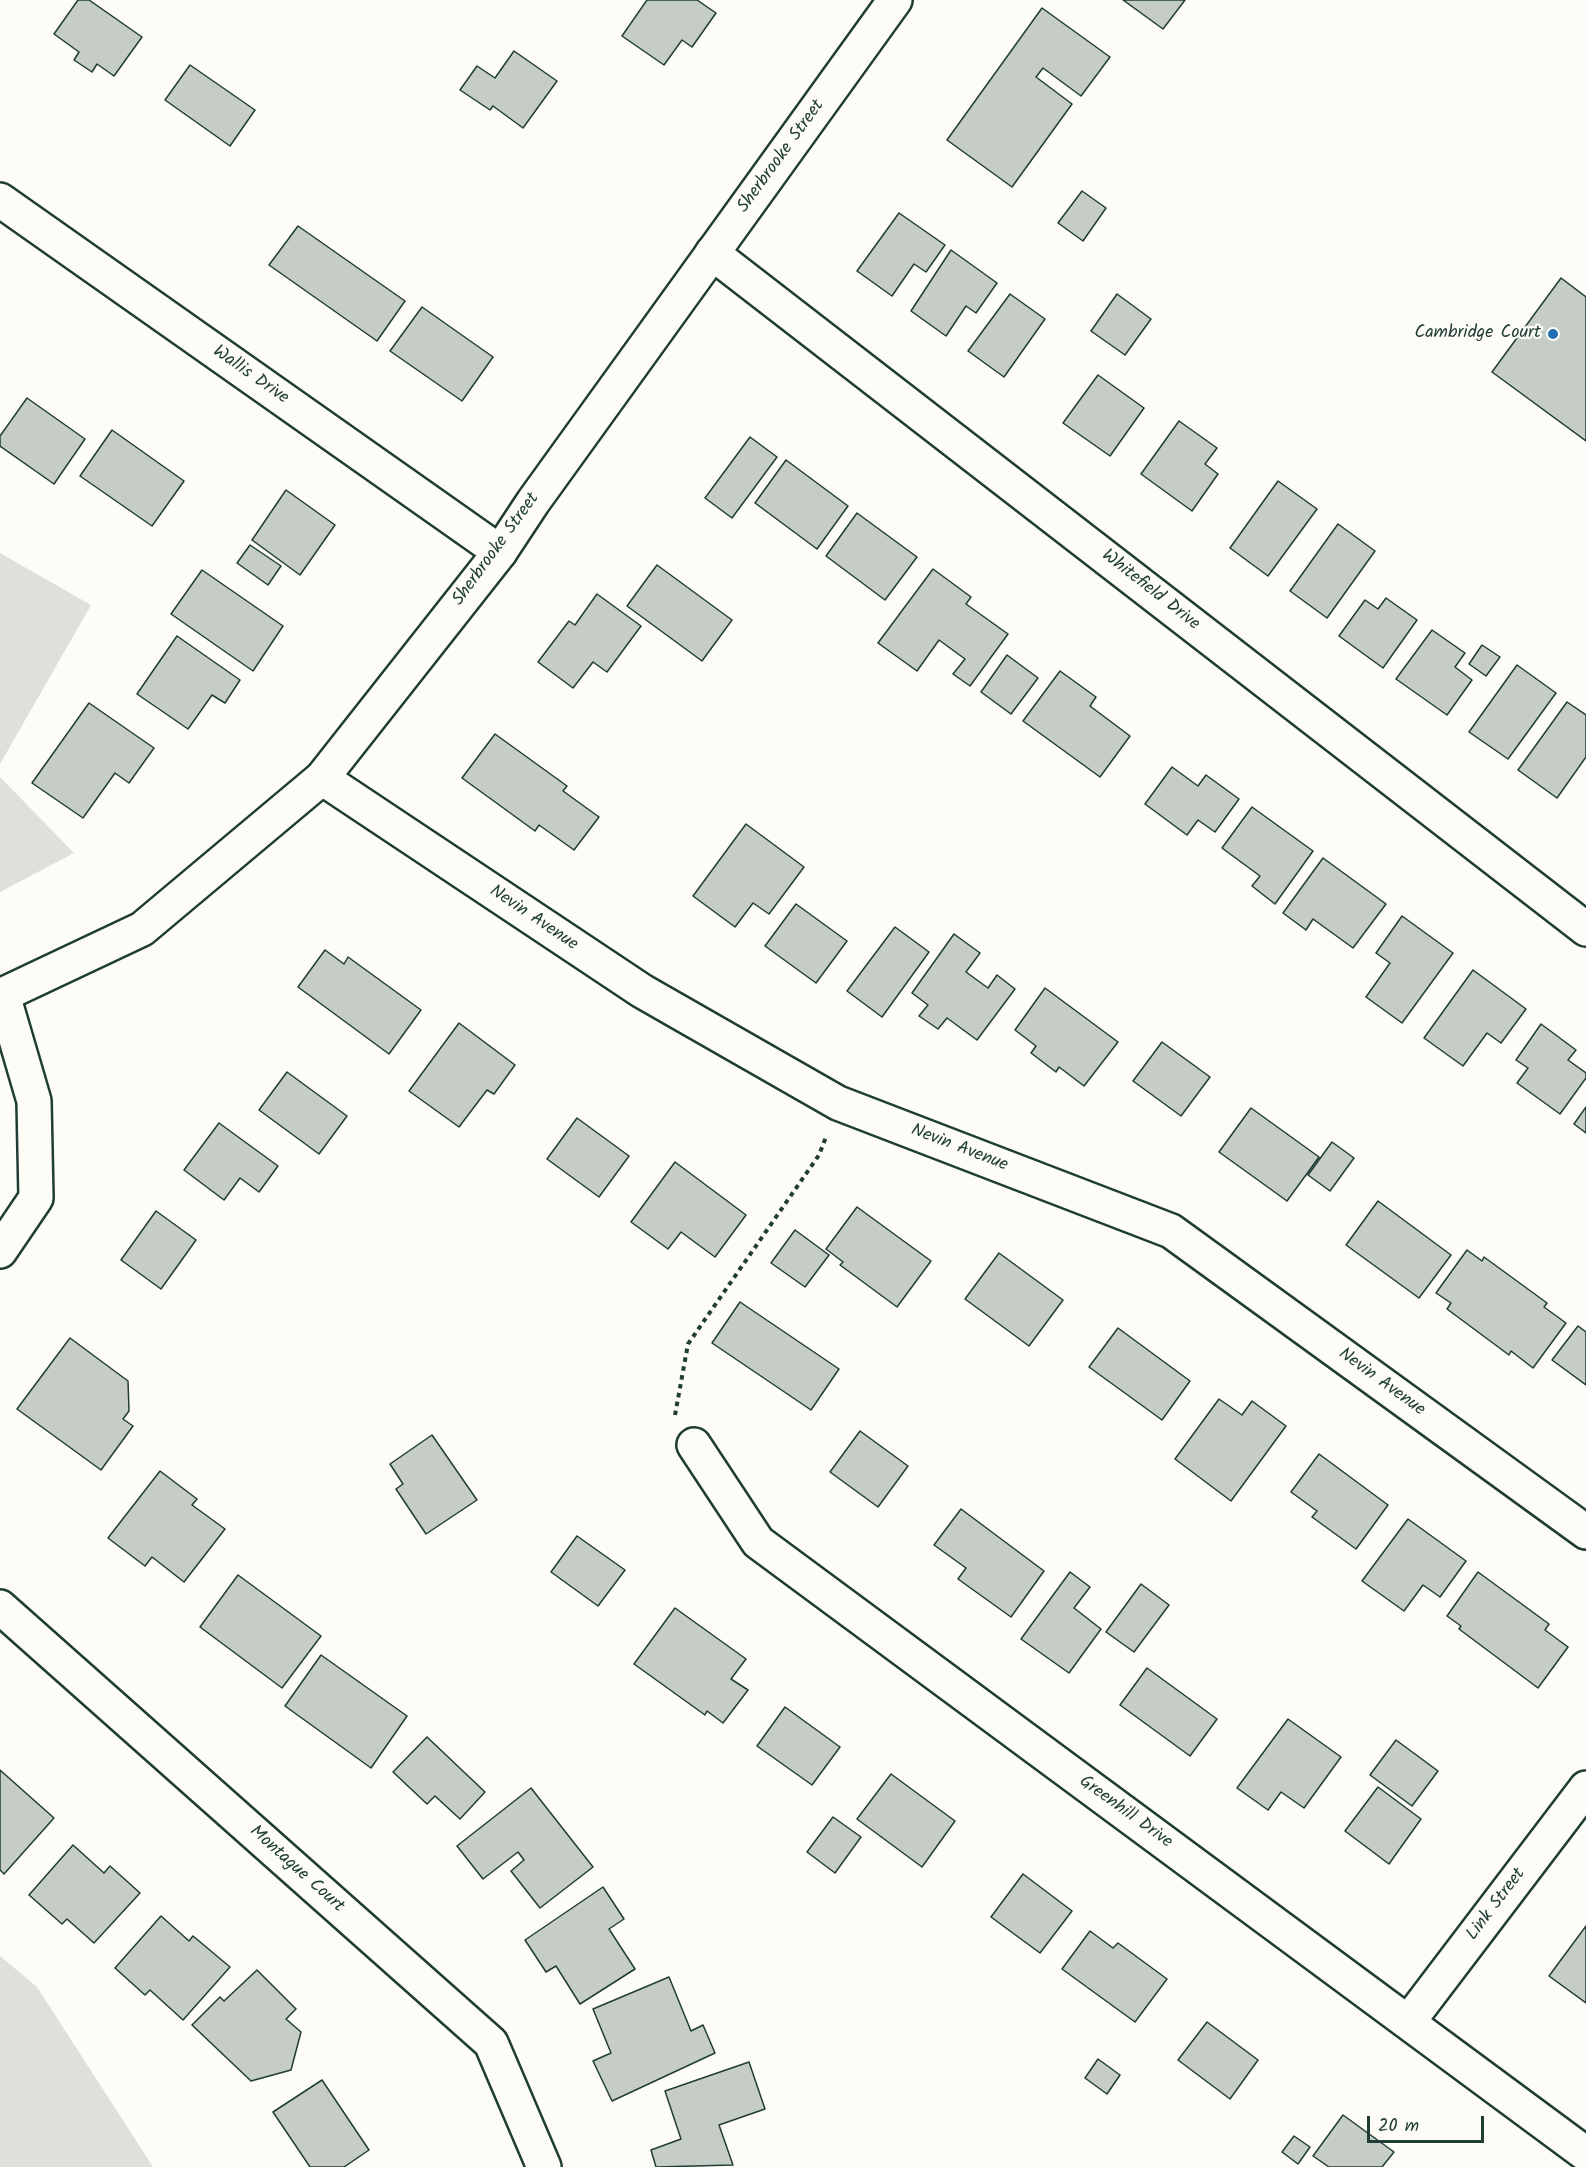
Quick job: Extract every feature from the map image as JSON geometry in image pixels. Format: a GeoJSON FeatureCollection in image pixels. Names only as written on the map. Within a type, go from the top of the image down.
{"type":"FeatureCollection","features":[{"type":"Feature","properties":{"kind":"street","name":"Sherbrooke Street"},"geometry":{"type":"LineString","coordinates":[[2,995],[142,928],[322,778],[500,552],[895,0]]}},
{"type":"Feature","properties":{"kind":"street","name":"Wallis Drive"},"geometry":{"type":"LineString","coordinates":[[0,200],[500,552]]}},
{"type":"Feature","properties":{"kind":"street","name":"Whitefield Drive"},"geometry":{"type":"LineString","coordinates":[[712,253],[1586,929]]}},
{"type":"Feature","properties":{"kind":"street","name":"Nevin Avenue"},"geometry":{"type":"LineString","coordinates":[[322,778],[642,991],[838,1102],[1171,1231],[1586,1532]]}},
{"type":"Feature","properties":{"kind":"street"},"geometry":{"type":"LineString","coordinates":[[0,1251],[36,1198],[33,1101],[2,995]]}},
{"type":"Feature","properties":{"kind":"street","name":"Greenhill Drive"},"geometry":{"type":"LineString","coordinates":[[694,1445],[758,1542],[1586,2154]]}},
{"type":"Feature","properties":{"kind":"street","name":"Montague Court"},"geometry":{"type":"LineString","coordinates":[[0,1607],[491,2043],[544,2167]]}},
{"type":"Feature","properties":{"kind":"street","name":"Link Street"},"geometry":{"type":"LineString","coordinates":[[1409,2021],[1586,1788]]}},
{"type":"Feature","properties":{"kind":"path"},"geometry":{"type":"LineString","coordinates":[[694,1445],[673,1413],[688,1344],[819,1155],[838,1102]]}},
{"type":"Feature","properties":{"kind":"shaded area"},"geometry":{"type":"Polygon","coordinates":[[[0,553],[91,605],[0,764],[0,553]]]}},
{"type":"Feature","properties":{"kind":"shaded area"},"geometry":{"type":"Polygon","coordinates":[[[0,777],[74,853],[0,892],[0,777]]]}},
{"type":"Feature","properties":{"kind":"shaded area"},"geometry":{"type":"Polygon","coordinates":[[[0,1956],[37,1987],[153,2167],[0,2167],[0,1956]]]}},
{"type":"Feature","properties":{"kind":"building"},"geometry":{"type":"Polygon","coordinates":[[[78,0],[89,0],[142,37],[114,76],[97,64],[92,72],[74,60],[79,52],[54,34],[78,0]]]}},
{"type":"Feature","properties":{"kind":"building"},"geometry":{"type":"Polygon","coordinates":[[[647,0],[697,0],[716,13],[692,47],[682,40],[664,65],[622,36],[647,0]]]}},
{"type":"Feature","properties":{"kind":"building"},"geometry":{"type":"Polygon","coordinates":[[[1123,0],[1185,0],[1163,29],[1123,0]]]}},
{"type":"Feature","properties":{"kind":"building"},"geometry":{"type":"Polygon","coordinates":[[[1042,8],[1110,57],[1081,96],[1043,68],[1036,77],[1072,104],[1012,187],[947,140],[1042,8]]]}},
{"type":"Feature","properties":{"kind":"building"},"geometry":{"type":"Polygon","coordinates":[[[514,51],[557,81],[523,128],[493,106],[490,110],[460,90],[477,66],[495,78],[514,51]]]}},
{"type":"Feature","properties":{"kind":"building"},"geometry":{"type":"Polygon","coordinates":[[[190,65],[255,110],[230,146],[165,100],[190,65]]]}},
{"type":"Feature","properties":{"kind":"building"},"geometry":{"type":"Polygon","coordinates":[[[1082,191],[1106,208],[1083,241],[1058,223],[1082,191]]]}},
{"type":"Feature","properties":{"kind":"building"},"geometry":{"type":"Polygon","coordinates":[[[899,213],[945,245],[926,272],[914,264],[892,296],[857,271],[899,213]]]}},
{"type":"Feature","properties":{"kind":"building"},"geometry":{"type":"Polygon","coordinates":[[[298,226],[405,301],[377,341],[269,265],[298,226]]]}},
{"type":"Feature","properties":{"kind":"building"},"geometry":{"type":"Polygon","coordinates":[[[951,250],[997,283],[976,313],[966,306],[946,336],[911,311],[951,250]]]}},
{"type":"Feature","properties":{"kind":"building","name":"Cambridge Court"},"geometry":{"type":"Polygon","coordinates":[[[1561,278],[1586,297],[1586,441],[1492,372],[1561,278]]]}},
{"type":"Feature","properties":{"kind":"building"},"geometry":{"type":"Polygon","coordinates":[[[1010,294],[1045,319],[1004,377],[968,351],[1010,294]]]}},
{"type":"Feature","properties":{"kind":"building"},"geometry":{"type":"Polygon","coordinates":[[[1117,294],[1151,319],[1125,355],[1091,331],[1117,294]]]}},
{"type":"Feature","properties":{"kind":"building"},"geometry":{"type":"Polygon","coordinates":[[[422,307],[493,357],[462,401],[390,351],[422,307]]]}},
{"type":"Feature","properties":{"kind":"building"},"geometry":{"type":"Polygon","coordinates":[[[1098,375],[1144,408],[1110,456],[1063,423],[1098,375]]]}},
{"type":"Feature","properties":{"kind":"building"},"geometry":{"type":"Polygon","coordinates":[[[27,398],[85,439],[54,484],[0,446],[0,436],[27,398]]]}},
{"type":"Feature","properties":{"kind":"building"},"geometry":{"type":"Polygon","coordinates":[[[1179,421],[1217,448],[1205,464],[1218,474],[1192,511],[1141,474],[1179,421]]]}},
{"type":"Feature","properties":{"kind":"building"},"geometry":{"type":"Polygon","coordinates":[[[112,430],[184,481],[152,526],[80,476],[112,430]]]}},
{"type":"Feature","properties":{"kind":"building"},"geometry":{"type":"Polygon","coordinates":[[[750,437],[777,457],[732,518],[705,498],[750,437]]]}},
{"type":"Feature","properties":{"kind":"building"},"geometry":{"type":"Polygon","coordinates":[[[786,460],[848,506],[817,549],[755,503],[786,460]]]}},
{"type":"Feature","properties":{"kind":"building"},"geometry":{"type":"Polygon","coordinates":[[[1278,481],[1317,509],[1268,576],[1230,548],[1278,481]]]}},
{"type":"Feature","properties":{"kind":"building"},"geometry":{"type":"Polygon","coordinates":[[[286,490],[335,525],[300,575],[252,540],[286,490]]]}},
{"type":"Feature","properties":{"kind":"building"},"geometry":{"type":"Polygon","coordinates":[[[857,513],[917,557],[885,600],[826,556],[857,513]]]}},
{"type":"Feature","properties":{"kind":"building"},"geometry":{"type":"Polygon","coordinates":[[[1338,524],[1375,551],[1327,618],[1290,591],[1338,524]]]}},
{"type":"Feature","properties":{"kind":"building"},"geometry":{"type":"Polygon","coordinates":[[[250,545],[281,566],[268,585],[237,563],[250,545]]]}},
{"type":"Feature","properties":{"kind":"building"},"geometry":{"type":"Polygon","coordinates":[[[657,565],[732,620],[702,661],[627,606],[657,565]]]}},
{"type":"Feature","properties":{"kind":"building"},"geometry":{"type":"Polygon","coordinates":[[[933,569],[971,597],[966,604],[1008,634],[970,686],[953,674],[965,659],[939,640],[917,671],[878,643],[933,569]]]}},
{"type":"Feature","properties":{"kind":"building"},"geometry":{"type":"Polygon","coordinates":[[[202,570],[283,626],[253,671],[171,614],[202,570]]]}},
{"type":"Feature","properties":{"kind":"building"},"geometry":{"type":"Polygon","coordinates":[[[597,594],[641,626],[607,672],[593,662],[573,688],[538,662],[569,621],[575,625],[597,594]]]}},
{"type":"Feature","properties":{"kind":"building"},"geometry":{"type":"Polygon","coordinates":[[[1386,598],[1417,620],[1383,668],[1339,636],[1365,600],[1378,609],[1386,598]]]}},
{"type":"Feature","properties":{"kind":"building"},"geometry":{"type":"Polygon","coordinates":[[[1432,630],[1465,653],[1455,667],[1472,680],[1447,715],[1396,679],[1432,630]]]}},
{"type":"Feature","properties":{"kind":"building"},"geometry":{"type":"Polygon","coordinates":[[[177,636],[240,680],[225,703],[212,695],[188,729],[137,694],[177,636]]]}},
{"type":"Feature","properties":{"kind":"building"},"geometry":{"type":"Polygon","coordinates":[[[1482,645],[1500,657],[1486,676],[1469,664],[1482,645]]]}},
{"type":"Feature","properties":{"kind":"building"},"geometry":{"type":"Polygon","coordinates":[[[1007,655],[1038,678],[1011,714],[981,692],[1007,655]]]}},
{"type":"Feature","properties":{"kind":"building"},"geometry":{"type":"Polygon","coordinates":[[[1517,665],[1556,693],[1508,759],[1469,732],[1517,665]]]}},
{"type":"Feature","properties":{"kind":"building"},"geometry":{"type":"Polygon","coordinates":[[[1060,671],[1096,697],[1090,706],[1130,736],[1100,777],[1023,721],[1060,671]]]}},
{"type":"Feature","properties":{"kind":"building"},"geometry":{"type":"Polygon","coordinates":[[[1567,702],[1586,715],[1586,757],[1557,798],[1518,770],[1567,702]]]}},
{"type":"Feature","properties":{"kind":"building"},"geometry":{"type":"Polygon","coordinates":[[[89,703],[154,748],[129,783],[115,773],[83,818],[32,783],[89,703]]]}},
{"type":"Feature","properties":{"kind":"building"},"geometry":{"type":"Polygon","coordinates":[[[495,734],[567,786],[563,791],[599,817],[574,850],[539,825],[535,831],[462,778],[495,734]]]}},
{"type":"Feature","properties":{"kind":"building"},"geometry":{"type":"Polygon","coordinates":[[[1172,767],[1198,786],[1206,775],[1239,799],[1215,832],[1198,820],[1187,835],[1145,804],[1172,767]]]}},
{"type":"Feature","properties":{"kind":"building"},"geometry":{"type":"Polygon","coordinates":[[[1252,807],[1313,851],[1275,904],[1252,886],[1260,876],[1222,848],[1252,807]]]}},
{"type":"Feature","properties":{"kind":"building"},"geometry":{"type":"Polygon","coordinates":[[[746,824],[804,867],[769,914],[753,903],[735,927],[693,896],[746,824]]]}},
{"type":"Feature","properties":{"kind":"building"},"geometry":{"type":"Polygon","coordinates":[[[1323,858],[1386,904],[1353,948],[1313,919],[1306,930],[1283,913],[1323,858]]]}},
{"type":"Feature","properties":{"kind":"building"},"geometry":{"type":"Polygon","coordinates":[[[796,904],[847,941],[816,983],[765,946],[796,904]]]}},
{"type":"Feature","properties":{"kind":"building"},"geometry":{"type":"Polygon","coordinates":[[[1402,916],[1453,953],[1402,1023],[1366,997],[1390,963],[1376,953],[1402,916]]]}},
{"type":"Feature","properties":{"kind":"building"},"geometry":{"type":"Polygon","coordinates":[[[895,927],[929,952],[882,1017],[847,991],[895,927]]]}},
{"type":"Feature","properties":{"kind":"building"},"geometry":{"type":"Polygon","coordinates":[[[954,934],[980,953],[966,972],[988,988],[997,975],[1015,989],[977,1040],[947,1018],[938,1029],[919,1016],[928,1005],[912,993],[954,934]]]}},
{"type":"Feature","properties":{"kind":"building"},"geometry":{"type":"Polygon","coordinates":[[[325,950],[344,964],[348,957],[421,1010],[389,1054],[298,987],[325,950]]]}},
{"type":"Feature","properties":{"kind":"building"},"geometry":{"type":"Polygon","coordinates":[[[1473,970],[1526,1009],[1501,1043],[1487,1033],[1463,1066],[1424,1038],[1473,970]]]}},
{"type":"Feature","properties":{"kind":"building"},"geometry":{"type":"Polygon","coordinates":[[[1045,988],[1118,1042],[1084,1086],[1059,1067],[1056,1072],[1031,1053],[1036,1046],[1015,1030],[1045,988]]]}},
{"type":"Feature","properties":{"kind":"building"},"geometry":{"type":"Polygon","coordinates":[[[459,1023],[515,1065],[494,1094],[487,1090],[459,1127],[409,1091],[459,1023]]]}},
{"type":"Feature","properties":{"kind":"building"},"geometry":{"type":"Polygon","coordinates":[[[1541,1024],[1576,1050],[1568,1060],[1586,1073],[1586,1078],[1560,1114],[1517,1083],[1528,1068],[1516,1060],[1541,1024]]]}},
{"type":"Feature","properties":{"kind":"building"},"geometry":{"type":"Polygon","coordinates":[[[1162,1042],[1210,1077],[1181,1116],[1133,1081],[1162,1042]]]}},
{"type":"Feature","properties":{"kind":"building"},"geometry":{"type":"Polygon","coordinates":[[[287,1072],[347,1116],[319,1154],[259,1110],[287,1072]]]}},
{"type":"Feature","properties":{"kind":"building"},"geometry":{"type":"Polygon","coordinates":[[[1586,1107],[1586,1133],[1574,1124],[1586,1107]]]}},
{"type":"Feature","properties":{"kind":"building"},"geometry":{"type":"Polygon","coordinates":[[[1251,1108],[1319,1157],[1287,1201],[1219,1152],[1251,1108]]]}},
{"type":"Feature","properties":{"kind":"building"},"geometry":{"type":"Polygon","coordinates":[[[577,1118],[629,1156],[599,1197],[547,1159],[577,1118]]]}},
{"type":"Feature","properties":{"kind":"building"},"geometry":{"type":"Polygon","coordinates":[[[219,1123],[278,1166],[259,1192],[240,1178],[224,1200],[184,1170],[219,1123]]]}},
{"type":"Feature","properties":{"kind":"building"},"geometry":{"type":"Polygon","coordinates":[[[1332,1142],[1354,1158],[1330,1191],[1308,1175],[1332,1142]]]}},
{"type":"Feature","properties":{"kind":"building"},"geometry":{"type":"Polygon","coordinates":[[[675,1162],[746,1215],[715,1257],[681,1232],[668,1249],[631,1222],[675,1162]]]}},
{"type":"Feature","properties":{"kind":"building"},"geometry":{"type":"Polygon","coordinates":[[[1378,1201],[1451,1255],[1419,1298],[1346,1245],[1378,1201]]]}},
{"type":"Feature","properties":{"kind":"building"},"geometry":{"type":"Polygon","coordinates":[[[857,1207],[931,1261],[897,1307],[840,1265],[843,1262],[826,1249],[857,1207]]]}},
{"type":"Feature","properties":{"kind":"building"},"geometry":{"type":"Polygon","coordinates":[[[156,1211],[196,1240],[161,1289],[121,1260],[156,1211]]]}},
{"type":"Feature","properties":{"kind":"building"},"geometry":{"type":"Polygon","coordinates":[[[795,1230],[829,1255],[805,1287],[771,1263],[795,1230]]]}},
{"type":"Feature","properties":{"kind":"building"},"geometry":{"type":"Polygon","coordinates":[[[1467,1250],[1482,1261],[1484,1257],[1547,1303],[1544,1307],[1566,1323],[1533,1368],[1511,1351],[1509,1355],[1447,1309],[1451,1303],[1436,1293],[1467,1250]]]}},
{"type":"Feature","properties":{"kind":"building"},"geometry":{"type":"Polygon","coordinates":[[[999,1253],[1063,1300],[1029,1346],[965,1299],[999,1253]]]}},
{"type":"Feature","properties":{"kind":"building"},"geometry":{"type":"Polygon","coordinates":[[[740,1302],[839,1369],[811,1410],[712,1343],[740,1302]]]}},
{"type":"Feature","properties":{"kind":"building"},"geometry":{"type":"Polygon","coordinates":[[[1578,1326],[1586,1332],[1586,1385],[1552,1360],[1578,1326]]]}},
{"type":"Feature","properties":{"kind":"building"},"geometry":{"type":"Polygon","coordinates":[[[1118,1328],[1190,1381],[1162,1420],[1089,1367],[1118,1328]]]}},
{"type":"Feature","properties":{"kind":"building"},"geometry":{"type":"Polygon","coordinates":[[[70,1338],[128,1381],[129,1411],[123,1419],[133,1426],[101,1470],[17,1409],[70,1338]]]}},
{"type":"Feature","properties":{"kind":"building"},"geometry":{"type":"Polygon","coordinates":[[[1219,1399],[1242,1415],[1252,1401],[1286,1426],[1231,1501],[1175,1459],[1219,1399]]]}},
{"type":"Feature","properties":{"kind":"building"},"geometry":{"type":"Polygon","coordinates":[[[860,1431],[908,1466],[878,1507],[830,1472],[860,1431]]]}},
{"type":"Feature","properties":{"kind":"building"},"geometry":{"type":"Polygon","coordinates":[[[432,1435],[477,1500],[426,1534],[396,1489],[403,1484],[390,1464],[432,1435]]]}},
{"type":"Feature","properties":{"kind":"building"},"geometry":{"type":"Polygon","coordinates":[[[1319,1454],[1388,1505],[1356,1549],[1312,1517],[1317,1511],[1291,1492],[1319,1454]]]}},
{"type":"Feature","properties":{"kind":"building"},"geometry":{"type":"Polygon","coordinates":[[[160,1471],[197,1499],[192,1505],[225,1529],[184,1582],[152,1557],[145,1566],[108,1538],[160,1471]]]}},
{"type":"Feature","properties":{"kind":"building"},"geometry":{"type":"Polygon","coordinates":[[[961,1509],[1044,1571],[1011,1617],[958,1579],[966,1568],[934,1545],[961,1509]]]}},
{"type":"Feature","properties":{"kind":"building"},"geometry":{"type":"Polygon","coordinates":[[[1408,1519],[1466,1561],[1440,1597],[1423,1585],[1404,1611],[1362,1581],[1408,1519]]]}},
{"type":"Feature","properties":{"kind":"building"},"geometry":{"type":"Polygon","coordinates":[[[577,1536],[625,1570],[598,1606],[551,1572],[577,1536]]]}},
{"type":"Feature","properties":{"kind":"building"},"geometry":{"type":"Polygon","coordinates":[[[1070,1572],[1090,1587],[1074,1608],[1101,1629],[1069,1673],[1021,1639],[1070,1572]]]}},
{"type":"Feature","properties":{"kind":"building"},"geometry":{"type":"Polygon","coordinates":[[[1478,1572],[1549,1624],[1545,1630],[1568,1647],[1538,1688],[1459,1629],[1461,1626],[1447,1616],[1478,1572]]]}},
{"type":"Feature","properties":{"kind":"building"},"geometry":{"type":"Polygon","coordinates":[[[238,1575],[321,1636],[282,1688],[200,1627],[238,1575]]]}},
{"type":"Feature","properties":{"kind":"building"},"geometry":{"type":"Polygon","coordinates":[[[1141,1584],[1169,1605],[1134,1652],[1106,1632],[1141,1584]]]}},
{"type":"Feature","properties":{"kind":"building"},"geometry":{"type":"Polygon","coordinates":[[[675,1608],[746,1659],[731,1679],[748,1690],[723,1723],[707,1711],[705,1715],[634,1664],[675,1608]]]}},
{"type":"Feature","properties":{"kind":"building"},"geometry":{"type":"Polygon","coordinates":[[[321,1655],[407,1716],[371,1768],[285,1706],[321,1655]]]}},
{"type":"Feature","properties":{"kind":"building"},"geometry":{"type":"Polygon","coordinates":[[[1147,1668],[1217,1719],[1190,1756],[1120,1705],[1147,1668]]]}},
{"type":"Feature","properties":{"kind":"building"},"geometry":{"type":"Polygon","coordinates":[[[785,1707],[840,1747],[812,1785],[757,1746],[785,1707]]]}},
{"type":"Feature","properties":{"kind":"building"},"geometry":{"type":"Polygon","coordinates":[[[1288,1719],[1341,1757],[1304,1808],[1281,1792],[1268,1810],[1237,1788],[1288,1719]]]}},
{"type":"Feature","properties":{"kind":"building"},"geometry":{"type":"Polygon","coordinates":[[[427,1737],[485,1792],[460,1819],[435,1796],[427,1804],[393,1772],[427,1737]]]}},
{"type":"Feature","properties":{"kind":"building"},"geometry":{"type":"Polygon","coordinates":[[[1396,1740],[1438,1771],[1412,1806],[1370,1775],[1396,1740]]]}},
{"type":"Feature","properties":{"kind":"building"},"geometry":{"type":"Polygon","coordinates":[[[0,1770],[54,1818],[4,1874],[0,1870],[0,1770]]]}},
{"type":"Feature","properties":{"kind":"building"},"geometry":{"type":"Polygon","coordinates":[[[891,1774],[955,1821],[922,1867],[857,1819],[891,1774]]]}},
{"type":"Feature","properties":{"kind":"building"},"geometry":{"type":"Polygon","coordinates":[[[1378,1787],[1421,1819],[1389,1864],[1345,1831],[1378,1787]]]}},
{"type":"Feature","properties":{"kind":"building"},"geometry":{"type":"Polygon","coordinates":[[[531,1788],[593,1867],[540,1908],[511,1871],[524,1860],[518,1852],[483,1879],[457,1846],[531,1788]]]}},
{"type":"Feature","properties":{"kind":"building"},"geometry":{"type":"Polygon","coordinates":[[[833,1817],[861,1837],[835,1873],[807,1852],[833,1817]]]}},
{"type":"Feature","properties":{"kind":"building"},"geometry":{"type":"Polygon","coordinates":[[[73,1845],[104,1873],[110,1866],[140,1893],[94,1943],[67,1919],[62,1924],[29,1895],[73,1845]]]}},
{"type":"Feature","properties":{"kind":"building"},"geometry":{"type":"Polygon","coordinates":[[[1023,1874],[1072,1911],[1040,1953],[991,1917],[1023,1874]]]}},
{"type":"Feature","properties":{"kind":"building"},"geometry":{"type":"Polygon","coordinates":[[[603,1887],[624,1919],[609,1929],[635,1969],[580,2004],[556,1966],[546,1972],[525,1940],[603,1887]]]}},
{"type":"Feature","properties":{"kind":"building"},"geometry":{"type":"Polygon","coordinates":[[[161,1916],[189,1941],[193,1936],[230,1967],[183,2020],[150,1990],[145,1995],[115,1968],[161,1916]]]}},
{"type":"Feature","properties":{"kind":"building"},"geometry":{"type":"Polygon","coordinates":[[[1586,1926],[1586,2003],[1549,1976],[1586,1926]]]}},
{"type":"Feature","properties":{"kind":"building"},"geometry":{"type":"Polygon","coordinates":[[[1090,1931],[1113,1948],[1118,1943],[1167,1979],[1135,2022],[1062,1969],[1090,1931]]]}},
{"type":"Feature","properties":{"kind":"building"},"geometry":{"type":"Polygon","coordinates":[[[257,1970],[296,2009],[286,2019],[301,2032],[291,2070],[251,2081],[192,2025],[220,1997],[224,2001],[257,1970]]]}},
{"type":"Feature","properties":{"kind":"building"},"geometry":{"type":"Polygon","coordinates":[[[669,1977],[691,2031],[703,2025],[715,2053],[612,2101],[593,2061],[611,2053],[593,2009],[669,1977]]]}},
{"type":"Feature","properties":{"kind":"building"},"geometry":{"type":"Polygon","coordinates":[[[1207,2022],[1258,2060],[1230,2099],[1178,2060],[1207,2022]]]}},
{"type":"Feature","properties":{"kind":"building"},"geometry":{"type":"Polygon","coordinates":[[[1098,2059],[1120,2075],[1107,2094],[1085,2078],[1098,2059]]]}},
{"type":"Feature","properties":{"kind":"building"},"geometry":{"type":"Polygon","coordinates":[[[749,2062],[765,2109],[719,2125],[733,2165],[656,2167],[651,2150],[681,2139],[665,2091],[749,2062]]]}},
{"type":"Feature","properties":{"kind":"building"},"geometry":{"type":"Polygon","coordinates":[[[322,2080],[369,2150],[344,2167],[310,2167],[273,2112],[322,2080]]]}},
{"type":"Feature","properties":{"kind":"building"},"geometry":{"type":"Polygon","coordinates":[[[1343,2115],[1394,2152],[1382,2167],[1329,2167],[1313,2156],[1343,2115]]]}},
{"type":"Feature","properties":{"kind":"building"},"geometry":{"type":"Polygon","coordinates":[[[1294,2136],[1310,2147],[1298,2164],[1282,2152],[1294,2136]]]}},
{"type":"Feature","properties":{"kind":"place","name":"Cambridge Court"},"geometry":{"type":"Point","coordinates":[1553,334]}}]}
